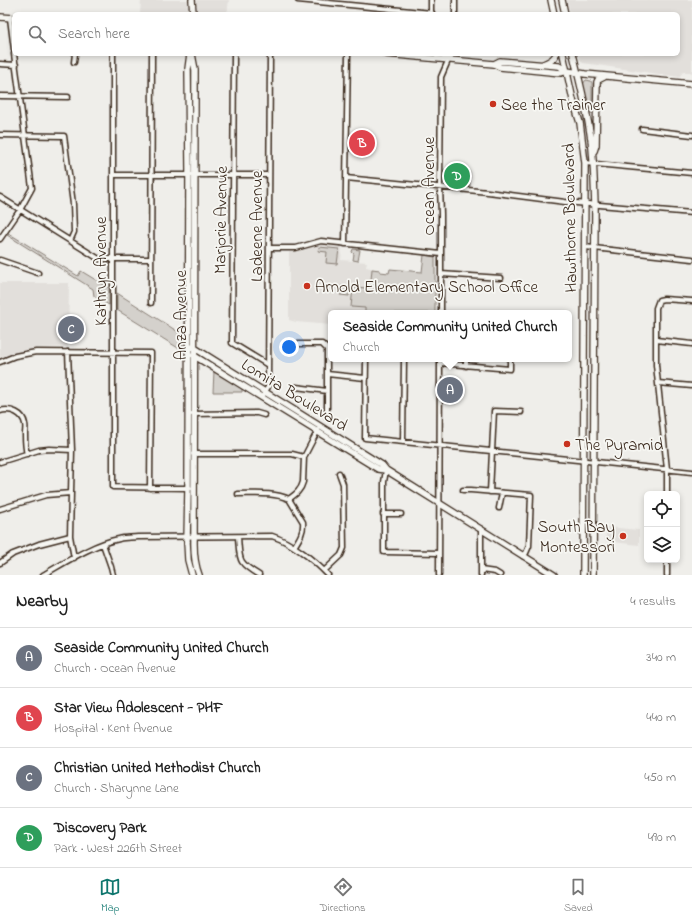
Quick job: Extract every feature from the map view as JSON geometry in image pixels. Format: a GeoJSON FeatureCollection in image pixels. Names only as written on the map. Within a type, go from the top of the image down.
{"type":"FeatureCollection","features":[{"type":"Feature","properties":{"kind":"main road"},"geometry":{"type":"LineString","coordinates":[[192,0],[192,12]]}},
{"type":"Feature","properties":{"kind":"main road"},"geometry":{"type":"LineString","coordinates":[[551,0],[554,12]]}},
{"type":"Feature","properties":{"kind":"main road"},"geometry":{"type":"LineString","coordinates":[[562,0],[565,12]]}},
{"type":"Feature","properties":{"kind":"main road"},"geometry":{"type":"LineString","coordinates":[[0,17],[12,18]]}},
{"type":"Feature","properties":{"kind":"main road","name":"Anza Avenue"},"geometry":{"type":"LineString","coordinates":[[191,56],[188,69],[192,175],[194,347],[191,414]]}},
{"type":"Feature","properties":{"kind":"main road"},"geometry":{"type":"LineString","coordinates":[[426,56],[450,57],[494,64],[500,68],[561,73],[567,71],[692,84]]}},
{"type":"Feature","properties":{"kind":"main road"},"geometry":{"type":"LineString","coordinates":[[542,65],[555,56]]}},
{"type":"Feature","properties":{"kind":"main road","name":"Hawthorne Boulevard"},"geometry":{"type":"LineString","coordinates":[[563,56],[573,100],[580,123],[585,163],[583,575]]}},
{"type":"Feature","properties":{"kind":"main road","name":"Hawthorne Boulevard"},"geometry":{"type":"LineString","coordinates":[[574,56],[586,107],[594,164],[593,575]]}},
{"type":"Feature","properties":{"kind":"main road"},"geometry":{"type":"LineString","coordinates":[[494,64],[500,61],[560,66],[567,71]]}},
{"type":"Feature","properties":{"kind":"main road"},"geometry":{"type":"LineString","coordinates":[[593,156],[596,145],[597,81],[607,76]]}},
{"type":"Feature","properties":{"kind":"main road","name":"Anza Avenue"},"geometry":{"type":"LineString","coordinates":[[192,175],[188,352],[191,414],[191,488],[194,559],[199,575]]}},
{"type":"Feature","properties":{"kind":"main road","name":"Lomita Boulevard"},"geometry":{"type":"LineString","coordinates":[[188,344],[317,432],[378,469],[386,470]]}},
{"type":"Feature","properties":{"kind":"main road","name":"Lomita Boulevard"},"geometry":{"type":"LineString","coordinates":[[188,352],[320,426],[382,465],[386,470],[554,575]]}},
{"type":"Feature","properties":{"kind":"main road","name":"Anza Avenue"},"geometry":{"type":"LineString","coordinates":[[191,488],[187,537],[188,560],[192,575]]}},
{"type":"Feature","properties":{"kind":"street"},"geometry":{"type":"LineString","coordinates":[[298,0],[422,12]]}},
{"type":"Feature","properties":{"kind":"street"},"geometry":{"type":"LineString","coordinates":[[431,0],[432,12]]}},
{"type":"Feature","properties":{"kind":"street"},"geometry":{"type":"LineString","coordinates":[[455,0],[455,12]]}},
{"type":"Feature","properties":{"kind":"street"},"geometry":{"type":"LineString","coordinates":[[0,240],[20,210],[32,188],[14,56]]}},
{"type":"Feature","properties":{"kind":"street"},"geometry":{"type":"LineString","coordinates":[[74,62],[75,56]]}},
{"type":"Feature","properties":{"kind":"street","name":"Kathryn Avenue"},"geometry":{"type":"LineString","coordinates":[[113,56],[114,487],[150,488]]}},
{"type":"Feature","properties":{"kind":"street"},"geometry":{"type":"LineString","coordinates":[[151,303],[152,56]]}},
{"type":"Feature","properties":{"kind":"street","name":"Marjorie Avenue"},"geometry":{"type":"LineString","coordinates":[[234,56],[232,343],[268,365]]}},
{"type":"Feature","properties":{"kind":"street","name":"Ladeene Avenue"},"geometry":{"type":"LineString","coordinates":[[263,395],[268,387],[270,56]]}},
{"type":"Feature","properties":{"kind":"street"},"geometry":{"type":"LineString","coordinates":[[345,244],[348,56]]}},
{"type":"Feature","properties":{"kind":"street","name":"Ocean Avenue"},"geometry":{"type":"LineString","coordinates":[[441,310],[441,77],[450,57]]}},
{"type":"Feature","properties":{"kind":"street"},"geometry":{"type":"LineString","coordinates":[[0,64],[16,65]]}},
{"type":"Feature","properties":{"kind":"street"},"geometry":{"type":"LineString","coordinates":[[0,96],[68,97]]}},
{"type":"Feature","properties":{"kind":"street"},"geometry":{"type":"LineString","coordinates":[[642,129],[692,135]]}},
{"type":"Feature","properties":{"kind":"street"},"geometry":{"type":"LineString","coordinates":[[0,135],[64,136],[73,204],[74,232],[70,241]]}},
{"type":"Feature","properties":{"kind":"street"},"geometry":{"type":"LineString","coordinates":[[585,163],[692,173]]}},
{"type":"Feature","properties":{"kind":"street"},"geometry":{"type":"LineString","coordinates":[[113,175],[269,175]]}},
{"type":"Feature","properties":{"kind":"street"},"geometry":{"type":"LineString","coordinates":[[346,178],[497,193],[585,204],[692,213]]}},
{"type":"Feature","properties":{"kind":"street"},"geometry":{"type":"LineString","coordinates":[[0,198],[99,259],[151,259]]}},
{"type":"Feature","properties":{"kind":"street"},"geometry":{"type":"LineString","coordinates":[[269,248],[296,248],[321,241],[441,254]]}},
{"type":"Feature","properties":{"kind":"street"},"geometry":{"type":"LineString","coordinates":[[585,247],[692,258]]}},
{"type":"Feature","properties":{"kind":"street"},"geometry":{"type":"LineString","coordinates":[[0,260],[38,273]]}},
{"type":"Feature","properties":{"kind":"street"},"geometry":{"type":"LineString","coordinates":[[441,274],[501,278]]}},
{"type":"Feature","properties":{"kind":"street"},"geometry":{"type":"LineString","coordinates":[[667,491],[667,469],[656,365],[656,308],[659,300],[664,299],[692,301]]}},
{"type":"Feature","properties":{"kind":"street"},"geometry":{"type":"LineString","coordinates":[[656,340],[692,344]]}},
{"type":"Feature","properties":{"kind":"street"},"geometry":{"type":"LineString","coordinates":[[297,344],[322,344],[326,349],[327,416]]}},
{"type":"Feature","properties":{"kind":"street"},"geometry":{"type":"LineString","coordinates":[[0,362],[24,353],[36,352],[151,353],[150,488],[191,488]]}},
{"type":"Feature","properties":{"kind":"street"},"geometry":{"type":"LineString","coordinates":[[68,352],[72,450],[70,536],[74,558]]}},
{"type":"Feature","properties":{"kind":"street"},"geometry":{"type":"LineString","coordinates":[[366,362],[365,438],[692,472]]}},
{"type":"Feature","properties":{"kind":"street"},"geometry":{"type":"LineString","coordinates":[[403,442],[404,362]]}},
{"type":"Feature","properties":{"kind":"street"},"geometry":{"type":"LineString","coordinates":[[439,575],[440,362]]}},
{"type":"Feature","properties":{"kind":"street"},"geometry":{"type":"LineString","coordinates":[[445,362],[466,366],[510,369],[510,362]]}},
{"type":"Feature","properties":{"kind":"street"},"geometry":{"type":"LineString","coordinates":[[327,374],[366,378]]}},
{"type":"Feature","properties":{"kind":"street"},"geometry":{"type":"LineString","coordinates":[[658,383],[692,386]]}},
{"type":"Feature","properties":{"kind":"street"},"geometry":{"type":"LineString","coordinates":[[296,387],[327,391]]}},
{"type":"Feature","properties":{"kind":"street"},"geometry":{"type":"LineString","coordinates":[[0,411],[9,409],[22,417],[25,424],[25,447],[27,454]]}},
{"type":"Feature","properties":{"kind":"street"},"geometry":{"type":"LineString","coordinates":[[490,492],[494,411],[521,412]]}},
{"type":"Feature","properties":{"kind":"street"},"geometry":{"type":"LineString","coordinates":[[191,414],[257,413],[264,415]]}},
{"type":"Feature","properties":{"kind":"street"},"geometry":{"type":"LineString","coordinates":[[289,499],[298,493],[302,485],[304,457],[320,426]]}},
{"type":"Feature","properties":{"kind":"street"},"geometry":{"type":"LineString","coordinates":[[0,462],[39,450],[72,450]]}},
{"type":"Feature","properties":{"kind":"street"},"geometry":{"type":"LineString","coordinates":[[191,454],[292,454],[304,457]]}},
{"type":"Feature","properties":{"kind":"street"},"geometry":{"type":"LineString","coordinates":[[386,470],[383,514],[384,552],[439,553]]}},
{"type":"Feature","properties":{"kind":"street"},"geometry":{"type":"LineString","coordinates":[[324,571],[340,555],[344,548],[342,484],[339,473]]}},
{"type":"Feature","properties":{"kind":"street"},"geometry":{"type":"LineString","coordinates":[[464,490],[531,495],[530,546],[523,556]]}},
{"type":"Feature","properties":{"kind":"street"},"geometry":{"type":"LineString","coordinates":[[0,509],[46,495],[71,493]]}},
{"type":"Feature","properties":{"kind":"street"},"geometry":{"type":"LineString","coordinates":[[499,508],[502,493]]}},
{"type":"Feature","properties":{"kind":"street"},"geometry":{"type":"LineString","coordinates":[[238,494],[275,494],[289,499],[303,522],[302,533],[294,547]]}},
{"type":"Feature","properties":{"kind":"street"},"geometry":{"type":"LineString","coordinates":[[383,514],[401,514]]}},
{"type":"Feature","properties":{"kind":"street"},"geometry":{"type":"LineString","coordinates":[[481,529],[481,573],[495,572],[500,575]]}},
{"type":"Feature","properties":{"kind":"street"},"geometry":{"type":"LineString","coordinates":[[0,563],[13,554],[39,544],[70,536]]}},
{"type":"Feature","properties":{"kind":"street"},"geometry":{"type":"LineString","coordinates":[[43,575],[103,544],[120,538],[272,536],[294,547],[328,575]]}},
{"type":"Feature","properties":{"kind":"street"},"geometry":{"type":"LineString","coordinates":[[238,537],[242,563],[247,568],[259,575]]}},
{"type":"Feature","properties":{"kind":"street"},"geometry":{"type":"LineString","coordinates":[[103,544],[113,575]]}},
{"type":"Feature","properties":{"kind":"street"},"geometry":{"type":"LineString","coordinates":[[667,563],[667,575]]}},
{"type":"Feature","properties":{"kind":"shaded area"},"geometry":{"type":"Polygon","coordinates":[[[141,0],[229,0],[227,12],[140,12],[141,0]]]}},
{"type":"Feature","properties":{"kind":"shaded area"},"geometry":{"type":"Polygon","coordinates":[[[567,0],[692,0],[692,73],[683,72],[679,77],[583,63],[579,56],[680,56],[680,12],[570,12],[567,0]]]}},
{"type":"Feature","properties":{"kind":"shaded area"},"geometry":{"type":"Polygon","coordinates":[[[586,80],[591,81],[592,83],[592,113],[590,113],[583,84],[586,80]]]}},
{"type":"Feature","properties":{"kind":"shaded area"},"geometry":{"type":"Polygon","coordinates":[[[444,170],[470,172],[470,186],[447,184],[444,181],[444,170]]]}},
{"type":"Feature","properties":{"kind":"shaded area"},"geometry":{"type":"Polygon","coordinates":[[[8,233],[78,276],[81,271],[109,288],[109,305],[94,296],[93,289],[7,235],[8,233]]]}},
{"type":"Feature","properties":{"kind":"shaded area"},"geometry":{"type":"Polygon","coordinates":[[[319,245],[342,247],[341,260],[367,262],[366,267],[380,270],[380,272],[389,273],[390,269],[422,272],[424,255],[434,257],[436,259],[435,310],[328,310],[328,325],[289,320],[289,252],[299,251],[319,245]]]}},
{"type":"Feature","properties":{"kind":"shaded area"},"geometry":{"type":"Polygon","coordinates":[[[319,247],[339,249],[337,264],[326,263],[327,252],[318,251],[319,247]]]}},
{"type":"Feature","properties":{"kind":"shaded area"},"geometry":{"type":"Polygon","coordinates":[[[353,249],[360,250],[358,261],[353,260],[353,249]]]}},
{"type":"Feature","properties":{"kind":"shaded area"},"geometry":{"type":"Polygon","coordinates":[[[424,255],[435,257],[435,310],[365,310],[365,308],[351,307],[353,287],[367,288],[368,280],[371,280],[372,269],[389,273],[390,269],[422,272],[424,255]]]}},
{"type":"Feature","properties":{"kind":"shaded area"},"geometry":{"type":"Polygon","coordinates":[[[0,283],[69,283],[68,347],[35,348],[0,357],[0,283]]]}},
{"type":"Feature","properties":{"kind":"shaded area"},"geometry":{"type":"Polygon","coordinates":[[[341,286],[349,287],[349,296],[340,295],[341,286]]]}},
{"type":"Feature","properties":{"kind":"shaded area"},"geometry":{"type":"Polygon","coordinates":[[[117,293],[183,335],[183,351],[117,310],[117,293]]]}},
{"type":"Feature","properties":{"kind":"shaded area"},"geometry":{"type":"Polygon","coordinates":[[[214,371],[242,389],[242,392],[213,392],[214,371]]]}},
{"type":"Feature","properties":{"kind":"shaded area","name":"South Bay Montessori"},"geometry":{"type":"Polygon","coordinates":[[[607,527],[639,530],[639,545],[605,541],[607,527]]]}},
{"type":"Feature","properties":{"kind":"place","name":"See the Trainer"},"geometry":{"type":"Point","coordinates":[493,104]}},
{"type":"Feature","properties":{"kind":"place","name":"Star View Adolescent - PHF"},"geometry":{"type":"Point","coordinates":[362,143]}},
{"type":"Feature","properties":{"kind":"place","name":"Discovery Park"},"geometry":{"type":"Point","coordinates":[457,176]}},
{"type":"Feature","properties":{"kind":"place","name":"Arnold Elementary School Office"},"geometry":{"type":"Point","coordinates":[307,286]}},
{"type":"Feature","properties":{"kind":"place","name":"Christian United Methodist Church"},"geometry":{"type":"Point","coordinates":[71,329]}},
{"type":"Feature","properties":{"kind":"place","name":"Seaside Community United Church"},"geometry":{"type":"Point","coordinates":[450,390]}},
{"type":"Feature","properties":{"kind":"place","name":"The Pyramid"},"geometry":{"type":"Point","coordinates":[567,444]}},
{"type":"Feature","properties":{"kind":"place","name":"South Bay Montessori"},"geometry":{"type":"Point","coordinates":[623,536]}}]}
